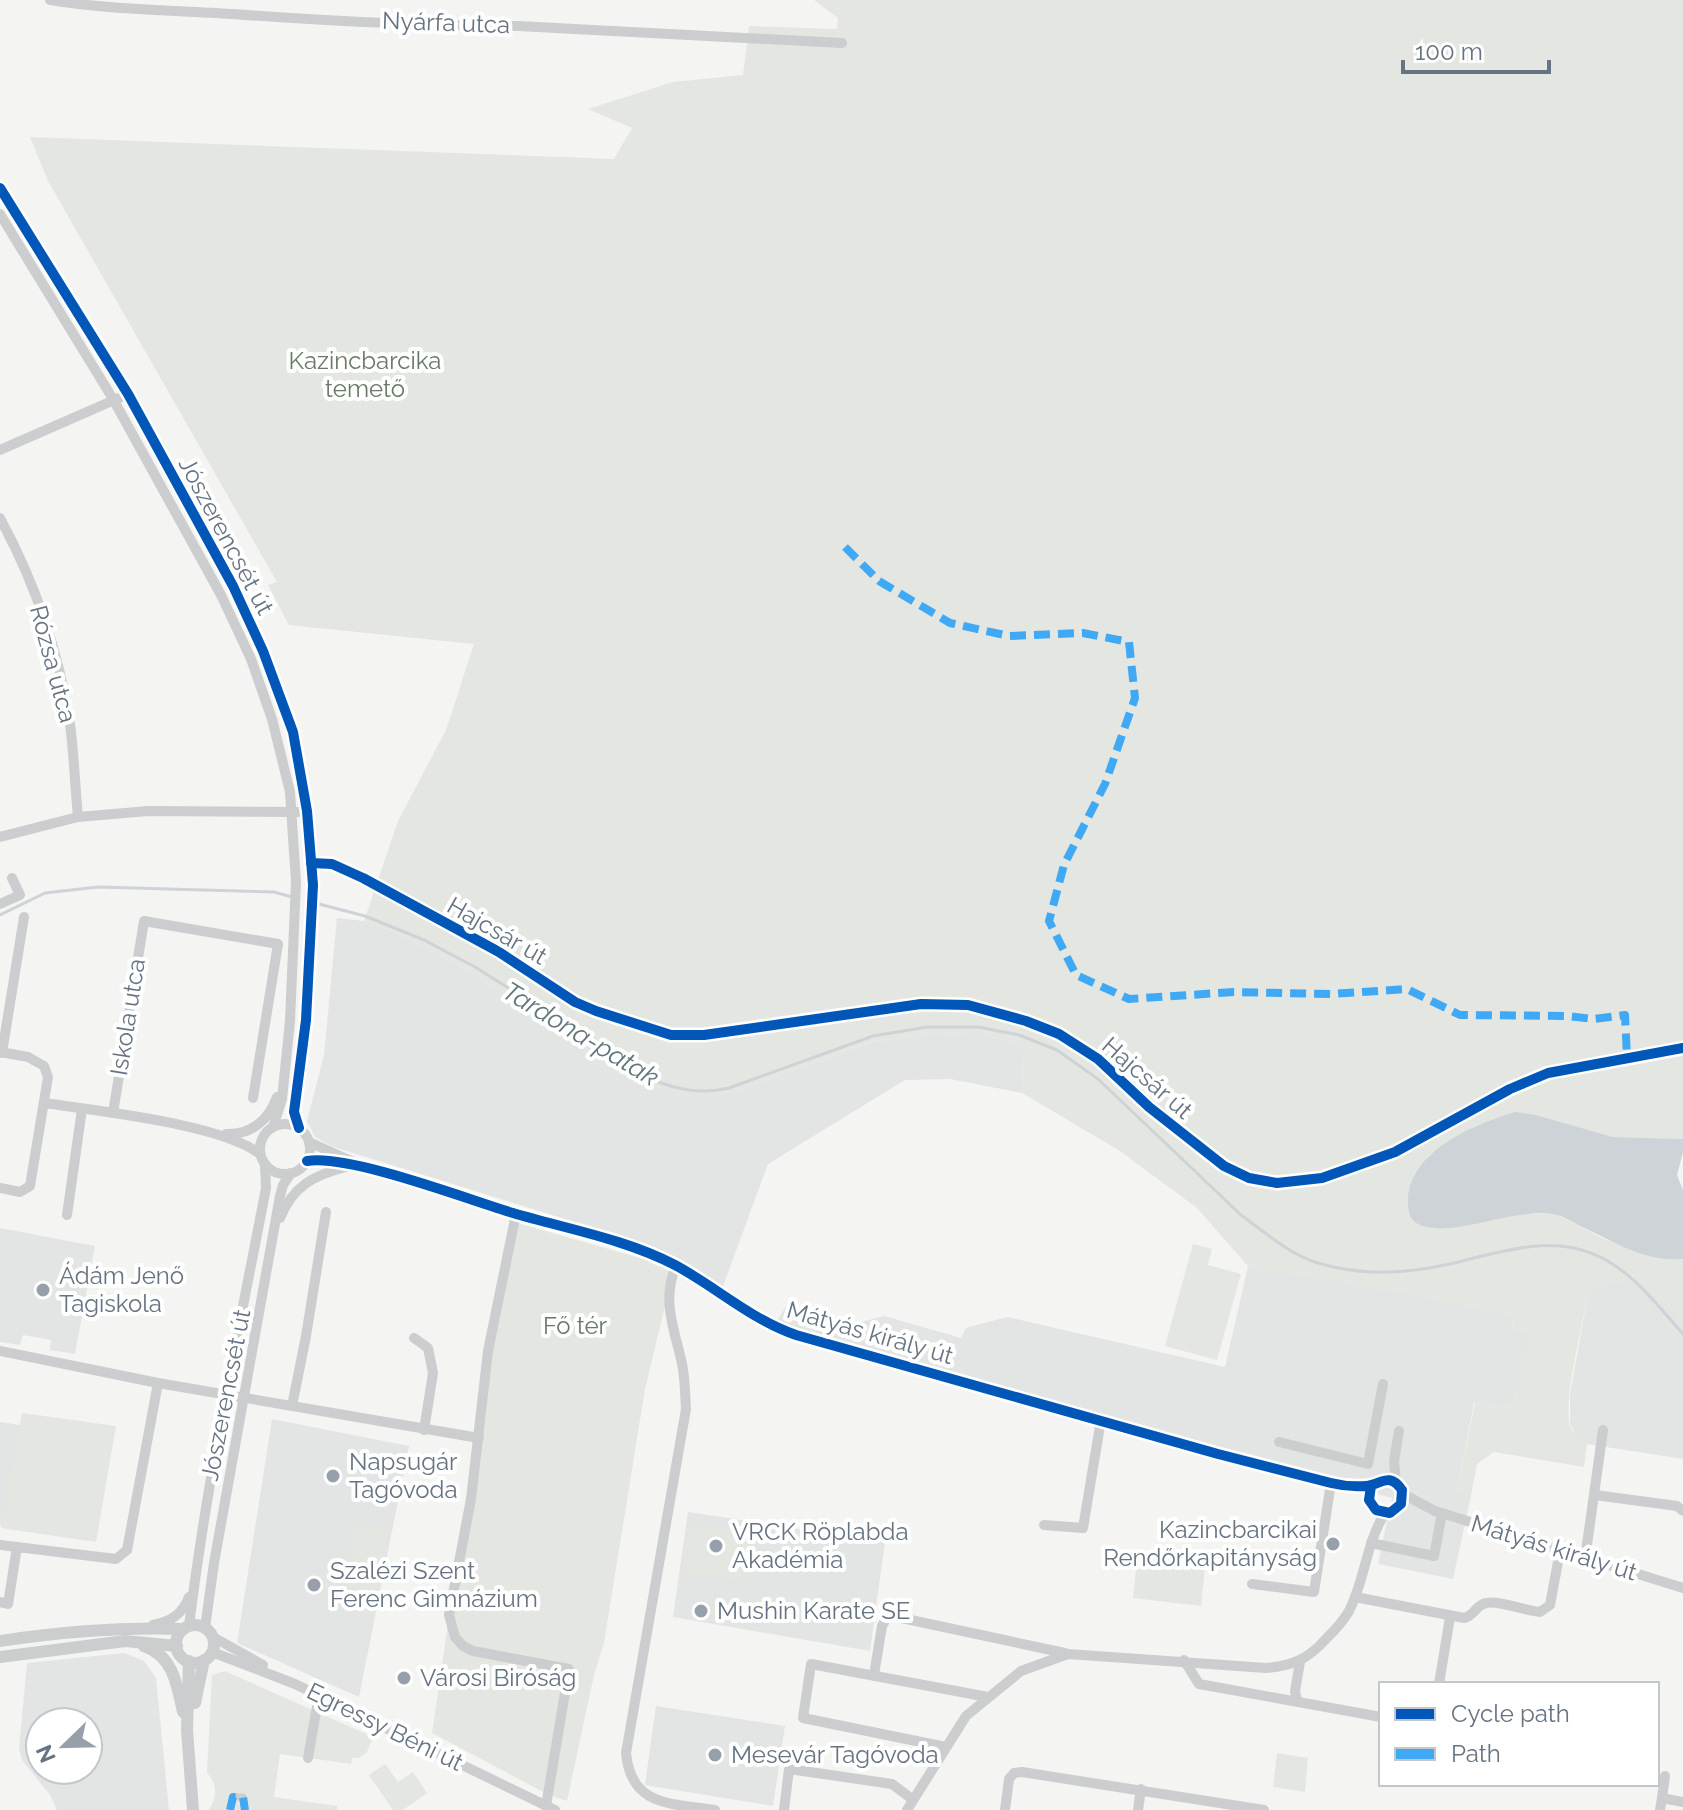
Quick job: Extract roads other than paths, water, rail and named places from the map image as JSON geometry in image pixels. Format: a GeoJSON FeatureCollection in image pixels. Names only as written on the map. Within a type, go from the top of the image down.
{"type":"FeatureCollection","features":[{"type":"Feature","properties":{"kind":"street","name":"Nyárfa utca"},"geometry":{"type":"LineString","coordinates":[[50,0],[85,6],[257,17],[518,26],[842,43]]}},
{"type":"Feature","properties":{"kind":"street","name":"Jószerencsét út"},"geometry":{"type":"LineString","coordinates":[[0,188],[128,394],[233,586],[263,651],[293,732],[307,811],[313,885],[306,1020],[294,1112],[299,1128]]}},
{"type":"Feature","properties":{"kind":"street","name":"Jószerencsét út"},"geometry":{"type":"LineString","coordinates":[[0,214],[113,399],[221,595],[251,659],[272,719],[292,812],[296,882],[290,1021],[279,1113],[270,1129]]}},
{"type":"Feature","properties":{"kind":"street"},"geometry":{"type":"LineString","coordinates":[[0,450],[128,394]]}},
{"type":"Feature","properties":{"kind":"street","name":"Rózsa utca"},"geometry":{"type":"LineString","coordinates":[[0,518],[23,561],[46,627],[69,718],[78,817]]}},
{"type":"Feature","properties":{"kind":"street"},"geometry":{"type":"LineString","coordinates":[[0,837],[78,817],[148,811],[307,811]]}},
{"type":"Feature","properties":{"kind":"street","name":"Hajcsár út"},"geometry":{"type":"LineString","coordinates":[[311,863],[332,864],[363,878],[499,952],[575,1002],[616,1019],[671,1035],[704,1035],[921,1004],[960,1003],[1026,1021],[1059,1034],[1098,1059],[1155,1113],[1224,1166],[1249,1178],[1277,1183],[1309,1182],[1395,1152],[1510,1089],[1548,1073],[1683,1048]]}},
{"type":"Feature","properties":{"kind":"street"},"geometry":{"type":"LineString","coordinates":[[0,904],[20,895],[12,878]]}},
{"type":"Feature","properties":{"kind":"street"},"geometry":{"type":"LineString","coordinates":[[0,1188],[20,1192],[30,1186],[48,1077],[44,1066],[28,1057],[1,1052],[24,917]]}},
{"type":"Feature","properties":{"kind":"street","name":"Iskola utca"},"geometry":{"type":"LineString","coordinates":[[113,1113],[144,921],[278,944],[253,1098]]}},
{"type":"Feature","properties":{"kind":"street"},"geometry":{"type":"LineString","coordinates":[[235,1134],[252,1129],[268,1116],[278,1095],[284,1068]]}},
{"type":"Feature","properties":{"kind":"street"},"geometry":{"type":"LineString","coordinates":[[45,1103],[212,1133],[238,1141],[276,1173],[299,1170],[310,1152],[309,1142],[299,1128],[286,1124],[235,1134],[212,1133]]}},
{"type":"Feature","properties":{"kind":"street"},"geometry":{"type":"LineString","coordinates":[[67,1215],[82,1109]]}},
{"type":"Feature","properties":{"kind":"street"},"geometry":{"type":"LineString","coordinates":[[262,1160],[260,1143],[270,1129]]}},
{"type":"Feature","properties":{"kind":"street"},"geometry":{"type":"LineString","coordinates":[[309,1142],[377,1172]]}},
{"type":"Feature","properties":{"kind":"street","name":"Jószerencsét út"},"geometry":{"type":"LineString","coordinates":[[186,1628],[225,1395],[266,1188],[262,1160]]}},
{"type":"Feature","properties":{"kind":"street","name":"Mátyás király út"},"geometry":{"type":"LineString","coordinates":[[307,1161],[323,1160],[377,1172],[631,1247],[676,1266],[775,1328],[1221,1455],[1331,1483],[1371,1486],[1382,1480]]}},
{"type":"Feature","properties":{"kind":"street"},"geometry":{"type":"LineString","coordinates":[[275,1231],[296,1190],[317,1175],[351,1166]]}},
{"type":"Feature","properties":{"kind":"street","name":"Jószerencsét út"},"geometry":{"type":"LineString","coordinates":[[209,1632],[214,1563],[280,1196],[291,1173]]}},
{"type":"Feature","properties":{"kind":"street"},"geometry":{"type":"LineString","coordinates":[[292,1406],[326,1212]]}},
{"type":"Feature","properties":{"kind":"street"},"geometry":{"type":"LineString","coordinates":[[516,1214],[488,1351],[471,1499],[449,1615],[455,1637],[473,1651],[569,1669],[550,1808]]}},
{"type":"Feature","properties":{"kind":"street"},"geometry":{"type":"LineString","coordinates":[[676,1266],[668,1300],[671,1329],[682,1361],[686,1409],[626,1753],[632,1778],[642,1793],[667,1803],[715,1810]]}},
{"type":"Feature","properties":{"kind":"street"},"geometry":{"type":"LineString","coordinates":[[414,1338],[428,1348],[433,1373],[424,1430]]}},
{"type":"Feature","properties":{"kind":"street"},"geometry":{"type":"LineString","coordinates":[[0,1351],[158,1383],[479,1438]]}},
{"type":"Feature","properties":{"kind":"street"},"geometry":{"type":"LineString","coordinates":[[0,1545],[116,1559],[127,1550],[158,1383]]}},
{"type":"Feature","properties":{"kind":"street"},"geometry":{"type":"LineString","coordinates":[[1279,1442],[1368,1464],[1383,1384]]}},
{"type":"Feature","properties":{"kind":"street"},"geometry":{"type":"LineString","coordinates":[[1044,1525],[1083,1528],[1101,1420]]}},
{"type":"Feature","properties":{"kind":"street"},"geometry":{"type":"LineString","coordinates":[[1585,1559],[1603,1430]]}},
{"type":"Feature","properties":{"kind":"street"},"geometry":{"type":"LineString","coordinates":[[1375,1507],[1391,1512],[1401,1502],[1394,1461],[1399,1431]]}},
{"type":"Feature","properties":{"kind":"street"},"geometry":{"type":"LineString","coordinates":[[1394,1461],[1382,1480],[1396,1483]]}},
{"type":"Feature","properties":{"kind":"street"},"geometry":{"type":"LineString","coordinates":[[1252,1584],[1314,1592],[1331,1483]]}},
{"type":"Feature","properties":{"kind":"street","name":"Mátyás király út"},"geometry":{"type":"LineString","coordinates":[[1345,1486],[1375,1507]]}},
{"type":"Feature","properties":{"kind":"street"},"geometry":{"type":"LineString","coordinates":[[874,1675],[882,1626],[892,1616],[1068,1654],[1268,1668],[1300,1662],[1335,1630],[1355,1597],[1376,1527],[1371,1486]]}},
{"type":"Feature","properties":{"kind":"street"},"geometry":{"type":"LineString","coordinates":[[1595,1495],[1677,1506],[1683,1511]]}},
{"type":"Feature","properties":{"kind":"street","name":"Mátyás király út"},"geometry":{"type":"LineString","coordinates":[[1401,1502],[1683,1588]]}},
{"type":"Feature","properties":{"kind":"street"},"geometry":{"type":"LineString","coordinates":[[1371,1543],[1434,1556],[1442,1513]]}},
{"type":"Feature","properties":{"kind":"street"},"geometry":{"type":"LineString","coordinates":[[0,1602],[8,1604],[17,1547]]}},
{"type":"Feature","properties":{"kind":"street"},"geometry":{"type":"LineString","coordinates":[[1355,1597],[1450,1617],[1469,1617],[1480,1606],[1489,1603],[1535,1612],[1550,1605],[1560,1551]]}},
{"type":"Feature","properties":{"kind":"street"},"geometry":{"type":"LineString","coordinates":[[144,1628],[176,1617],[185,1607],[195,1580]]}},
{"type":"Feature","properties":{"kind":"street"},"geometry":{"type":"LineString","coordinates":[[1439,1682],[1450,1617]]}},
{"type":"Feature","properties":{"kind":"street"},"geometry":{"type":"LineString","coordinates":[[186,1628],[179,1634],[177,1646],[182,1657],[189,1661],[208,1656]]}},
{"type":"Feature","properties":{"kind":"street"},"geometry":{"type":"LineString","coordinates":[[0,1641],[65,1631],[186,1628],[209,1632],[295,1684]]}},
{"type":"Feature","properties":{"kind":"street"},"geometry":{"type":"LineString","coordinates":[[193,1810],[196,1691],[208,1656],[209,1632]]}},
{"type":"Feature","properties":{"kind":"street"},"geometry":{"type":"LineString","coordinates":[[0,1657],[125,1641],[177,1646]]}},
{"type":"Feature","properties":{"kind":"street"},"geometry":{"type":"LineString","coordinates":[[125,1641],[149,1648],[168,1662],[187,1730],[192,1770]]}},
{"type":"Feature","properties":{"kind":"street"},"geometry":{"type":"LineString","coordinates":[[907,1810],[966,1716],[1021,1671],[1068,1654]]}},
{"type":"Feature","properties":{"kind":"street","name":"Egressy Béni út"},"geometry":{"type":"LineString","coordinates":[[208,1656],[295,1684],[550,1808]]}},
{"type":"Feature","properties":{"kind":"street"},"geometry":{"type":"LineString","coordinates":[[1184,1660],[1199,1684],[1379,1717]]}},
{"type":"Feature","properties":{"kind":"street"},"geometry":{"type":"LineString","coordinates":[[187,1730],[189,1661]]}},
{"type":"Feature","properties":{"kind":"street"},"geometry":{"type":"LineString","coordinates":[[1297,1701],[1295,1691],[1300,1662]]}},
{"type":"Feature","properties":{"kind":"street"},"geometry":{"type":"LineString","coordinates":[[946,1747],[803,1718],[811,1664],[988,1697]]}},
{"type":"Feature","properties":{"kind":"street"},"geometry":{"type":"LineString","coordinates":[[308,1758],[319,1695]]}},
{"type":"Feature","properties":{"kind":"street"},"geometry":{"type":"LineString","coordinates":[[784,1810],[789,1769],[892,1784],[912,1799]]}},
{"type":"Feature","properties":{"kind":"street"},"geometry":{"type":"LineString","coordinates":[[1005,1810],[1009,1779],[1014,1773],[1022,1772],[1141,1789],[1222,1806],[1264,1810]]}},
{"type":"Feature","properties":{"kind":"street"},"geometry":{"type":"LineString","coordinates":[[1665,1776],[1661,1804],[1683,1802]]}},
{"type":"Feature","properties":{"kind":"street"},"geometry":{"type":"LineString","coordinates":[[1138,1810],[1141,1789]]}},
{"type":"Feature","properties":{"kind":"street"},"geometry":{"type":"LineString","coordinates":[[230,1810],[233,1797],[240,1796],[244,1800],[245,1810]]}},
{"type":"Feature","properties":{"kind":"waterway","name":"Tardona-patak"},"geometry":{"type":"LineString","coordinates":[[0,915],[45,893],[98,887],[274,892],[292,897]]}},
{"type":"Feature","properties":{"kind":"waterway","name":"Tardona-patak"},"geometry":{"type":"LineString","coordinates":[[315,903],[365,916],[424,940],[475,967],[658,1082],[685,1089],[710,1091],[729,1088],[873,1036],[927,1027],[978,1027],[1019,1035],[1057,1050],[1098,1079],[1241,1215],[1298,1255],[1338,1268],[1396,1272],[1534,1246],[1578,1249],[1619,1268],[1683,1334]]}},
{"type":"Feature","properties":{"kind":"place","name":"Ádám Jenő Tagiskola"},"geometry":{"type":"Point","coordinates":[43,1290]}},
{"type":"Feature","properties":{"kind":"place","name":"Napsugár Tagóvoda"},"geometry":{"type":"Point","coordinates":[333,1476]}},
{"type":"Feature","properties":{"kind":"place","name":"Kazincbarcikai Rendőrkapitányság"},"geometry":{"type":"Point","coordinates":[1333,1544]}},
{"type":"Feature","properties":{"kind":"place","name":"VRCK Röplabda Akadémia"},"geometry":{"type":"Point","coordinates":[716,1546]}},
{"type":"Feature","properties":{"kind":"place","name":"Szalézi Szent Ferenc Gimnázium"},"geometry":{"type":"Point","coordinates":[314,1585]}},
{"type":"Feature","properties":{"kind":"place","name":"Mushin Karate SE"},"geometry":{"type":"Point","coordinates":[701,1611]}},
{"type":"Feature","properties":{"kind":"place","name":"Városi Biróság"},"geometry":{"type":"Point","coordinates":[404,1678]}},
{"type":"Feature","properties":{"kind":"place","name":"Mesevár Tagóvoda"},"geometry":{"type":"Point","coordinates":[715,1755]}},
{"type":"Feature","properties":{"kind":"park label","name":"Kazincbarcika temető"},"geometry":{"type":"Point","coordinates":[365,375]}},
{"type":"Feature","properties":{"kind":"park label","name":"Fő tér"},"geometry":{"type":"Point","coordinates":[575,1326]}}]}
